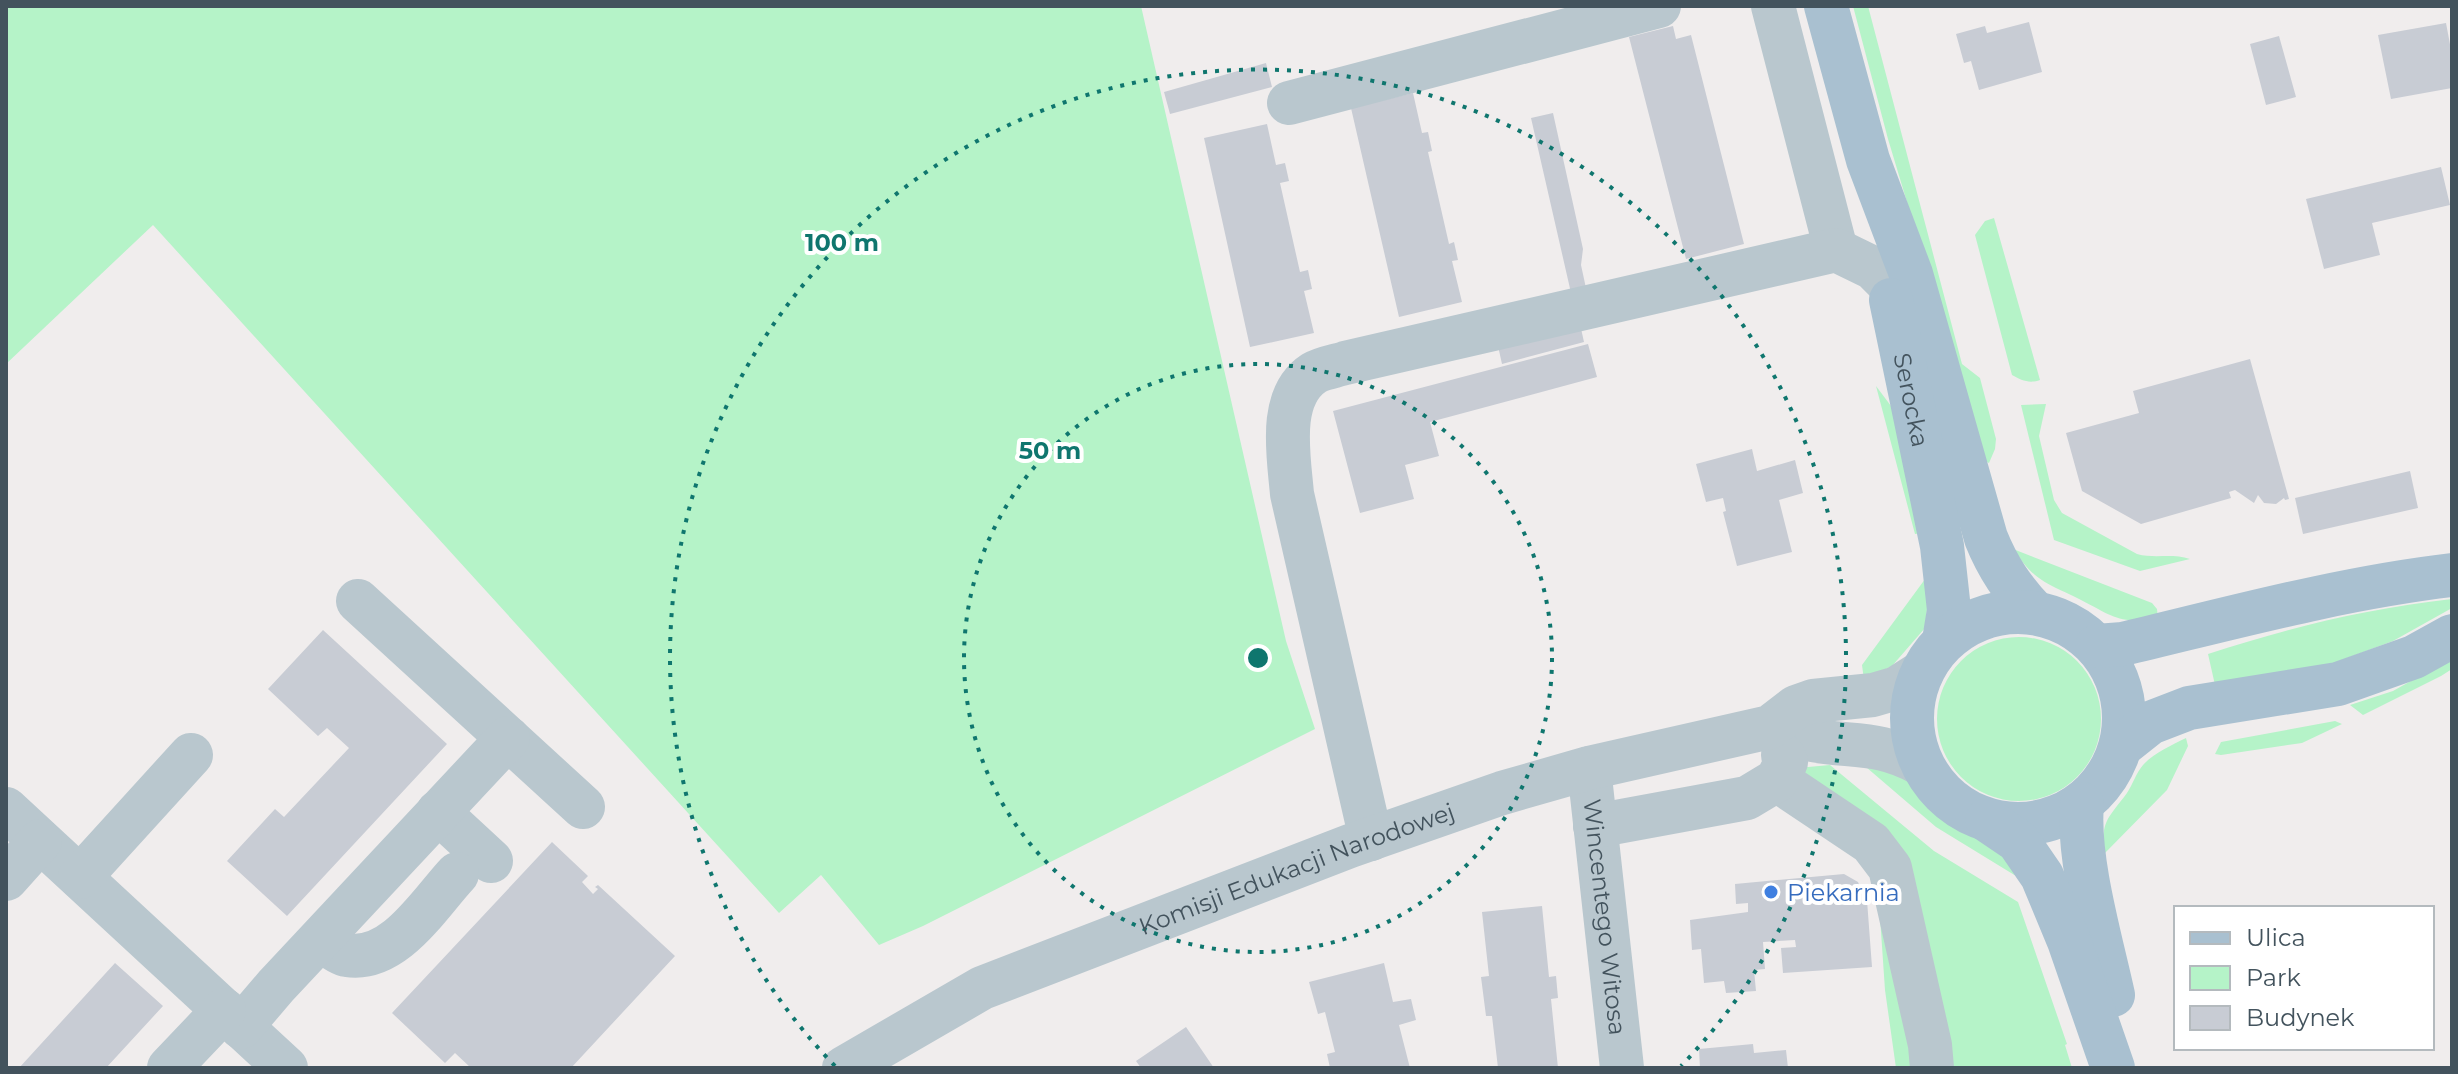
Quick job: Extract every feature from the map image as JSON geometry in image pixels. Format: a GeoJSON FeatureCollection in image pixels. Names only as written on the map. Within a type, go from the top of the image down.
{"type":"FeatureCollection","features":[{"type":"Feature","properties":{"kind":"main road","name":"Serocka"},"geometry":{"type":"LineString","coordinates":[[1826,6],[1868,160],[1911,274],[1986,538],[1997,565],[2035,613]]}},
{"type":"Feature","properties":{"kind":"main road","name":"Serocka"},"geometry":{"type":"LineString","coordinates":[[1868,160],[1887,282],[1943,554],[1949,610],[1933,656]]}},
{"type":"Feature","properties":{"kind":"main road"},"geometry":{"type":"LineString","coordinates":[[2097,646],[2123,644],[2297,602],[2452,575]]}},
{"type":"Feature","properties":{"kind":"main road"},"geometry":{"type":"LineString","coordinates":[[1987,820],[2019,825],[2050,820],[2082,804],[2106,778],[2121,746],[2124,710],[2119,687],[2116,676],[2097,646],[2069,624],[2035,613],[2002,612],[1971,622],[1933,656],[1913,702],[1913,733],[1921,764],[1937,788],[1959,807],[1987,820],[2018,841],[2042,876],[2069,941],[2113,1068]]}},
{"type":"Feature","properties":{"kind":"main road"},"geometry":{"type":"LineString","coordinates":[[2121,746],[2150,723],[2189,708],[2338,684],[2414,657],[2452,636]]}},
{"type":"Feature","properties":{"kind":"main road"},"geometry":{"type":"LineString","coordinates":[[2082,804],[2080,826],[2086,869],[2129,1068]]}},
{"type":"Feature","properties":{"kind":"street"},"geometry":{"type":"LineString","coordinates":[[1289,103],[1659,6]]}},
{"type":"Feature","properties":{"kind":"street"},"geometry":{"type":"LineString","coordinates":[[1773,6],[1836,250]]}},
{"type":"Feature","properties":{"kind":"street"},"geometry":{"type":"LineString","coordinates":[[1371,839],[1292,494],[1287,436],[1295,396],[1314,373],[1345,363],[1836,250],[1873,268],[1887,282]]}},
{"type":"Feature","properties":{"kind":"street"},"geometry":{"type":"LineString","coordinates":[[358,601],[583,807]]}},
{"type":"Feature","properties":{"kind":"street","name":"Komisji Edukacji Narodowej"},"geometry":{"type":"LineString","coordinates":[[844,1068],[982,988],[1371,839],[1502,793],[1589,768],[1770,727],[1796,707],[1813,701],[1873,695],[1897,688],[1933,656]]}},
{"type":"Feature","properties":{"kind":"street"},"geometry":{"type":"LineString","coordinates":[[1770,727],[1804,739],[1875,745],[1900,752],[1921,764]]}},
{"type":"Feature","properties":{"kind":"street"},"geometry":{"type":"LineString","coordinates":[[1595,826],[1747,798],[1777,780],[1786,762],[1770,727]]}},
{"type":"Feature","properties":{"kind":"street"},"geometry":{"type":"LineString","coordinates":[[169,1068],[232,1019],[320,940],[508,738]]}},
{"type":"Feature","properties":{"kind":"street"},"geometry":{"type":"LineString","coordinates":[[80,877],[191,755]]}},
{"type":"Feature","properties":{"kind":"street","name":"Wincentego Witosa"},"geometry":{"type":"LineString","coordinates":[[1589,768],[1622,1068]]}},
{"type":"Feature","properties":{"kind":"street"},"geometry":{"type":"LineString","coordinates":[[1777,780],[1871,843],[1890,868],[1930,1045],[1932,1068]]}},
{"type":"Feature","properties":{"kind":"street"},"geometry":{"type":"LineString","coordinates":[[6,809],[286,1068]]}},
{"type":"Feature","properties":{"kind":"street"},"geometry":{"type":"LineString","coordinates":[[320,940],[346,955],[381,952],[474,867],[438,812]]}},
{"type":"Feature","properties":{"kind":"street"},"geometry":{"type":"LineString","coordinates":[[6,879],[40,841]]}},
{"type":"Feature","properties":{"kind":"green space"},"geometry":{"type":"Polygon","coordinates":[[[6,6],[1141,6],[1286,641],[1315,729],[923,926],[879,945],[821,875],[779,913],[153,225],[6,364],[6,6]]]}},
{"type":"Feature","properties":{"kind":"green space"},"geometry":{"type":"Polygon","coordinates":[[[1853,6],[1868,6],[1962,364],[1980,378],[1996,439],[1989,463],[1985,461],[1888,139],[1853,6]]]}},
{"type":"Feature","properties":{"kind":"green space"},"geometry":{"type":"Polygon","coordinates":[[[1994,218],[2040,380],[2025,381],[2012,375],[1975,235],[1985,221],[1994,218]]]}},
{"type":"Feature","properties":{"kind":"green space"},"geometry":{"type":"Polygon","coordinates":[[[1876,386],[1894,410],[1923,533],[1915,534],[1876,386]]]}},
{"type":"Feature","properties":{"kind":"green space"},"geometry":{"type":"Polygon","coordinates":[[[2046,404],[2039,436],[2054,500],[2062,513],[2137,554],[2190,559],[2140,571],[2054,540],[2021,405],[2046,404]]]}},
{"type":"Feature","properties":{"kind":"green space"},"geometry":{"type":"Polygon","coordinates":[[[2013,549],[2152,603],[2157,609],[2158,619],[2134,621],[2110,615],[2043,581],[2013,549]]]}},
{"type":"Feature","properties":{"kind":"green space"},"geometry":{"type":"Polygon","coordinates":[[[1931,571],[1925,628],[1892,666],[1864,680],[1862,665],[1931,571]]]}},
{"type":"Feature","properties":{"kind":"green space"},"geometry":{"type":"Polygon","coordinates":[[[2452,599],[2452,608],[2393,641],[2315,670],[2215,685],[2208,654],[2328,620],[2452,599]]]}},
{"type":"Feature","properties":{"kind":"green space"},"geometry":{"type":"Polygon","coordinates":[[[2019,637],[2050,643],[2077,661],[2095,688],[2101,719],[2095,750],[2077,777],[2050,795],[2019,801],[1988,795],[1961,777],[1943,750],[1937,719],[1943,688],[1961,661],[1988,643],[2019,637]]]}},
{"type":"Feature","properties":{"kind":"green space"},"geometry":{"type":"Polygon","coordinates":[[[2452,658],[2452,669],[2363,715],[2350,705],[2393,691],[2452,658]]]}},
{"type":"Feature","properties":{"kind":"green space"},"geometry":{"type":"Polygon","coordinates":[[[2335,721],[2342,724],[2302,743],[2215,754],[2221,742],[2335,721]]]}},
{"type":"Feature","properties":{"kind":"green space"},"geometry":{"type":"Polygon","coordinates":[[[2186,738],[2188,746],[2167,790],[2103,855],[2107,821],[2141,768],[2158,753],[2186,738]]]}},
{"type":"Feature","properties":{"kind":"green space"},"geometry":{"type":"Polygon","coordinates":[[[1863,758],[1915,784],[1938,813],[1952,823],[1997,844],[2016,876],[1936,827],[1866,767],[1863,758]]]}},
{"type":"Feature","properties":{"kind":"green space"},"geometry":{"type":"Polygon","coordinates":[[[1830,765],[1934,851],[2018,902],[2067,1044],[2072,1068],[1896,1068],[1885,990],[1878,888],[1797,768],[1830,765]]]}},
{"type":"Feature","properties":{"kind":"building"},"geometry":{"type":"Polygon","coordinates":[[[2029,22],[2042,72],[1979,90],[1971,61],[1964,63],[1956,34],[1985,26],[1987,33],[2029,22]]]}},
{"type":"Feature","properties":{"kind":"building"},"geometry":{"type":"Polygon","coordinates":[[[2446,23],[2452,55],[2452,88],[2391,99],[2378,35],[2446,23]]]}},
{"type":"Feature","properties":{"kind":"building"},"geometry":{"type":"Polygon","coordinates":[[[1673,26],[1676,39],[1691,35],[1744,244],[1686,259],[1629,37],[1673,26]]]}},
{"type":"Feature","properties":{"kind":"building"},"geometry":{"type":"Polygon","coordinates":[[[2279,36],[2296,97],[2266,105],[2250,44],[2279,36]]]}},
{"type":"Feature","properties":{"kind":"building"},"geometry":{"type":"Polygon","coordinates":[[[1266,63],[1272,87],[1170,114],[1164,92],[1266,63]]]}},
{"type":"Feature","properties":{"kind":"building"},"geometry":{"type":"Polygon","coordinates":[[[1413,93],[1422,133],[1428,132],[1432,151],[1428,152],[1449,244],[1454,242],[1458,260],[1452,261],[1462,302],[1399,317],[1351,108],[1413,93]]]}},
{"type":"Feature","properties":{"kind":"building"},"geometry":{"type":"Polygon","coordinates":[[[1553,113],[1583,249],[1581,265],[1589,302],[1574,306],[1531,118],[1553,113]]]}},
{"type":"Feature","properties":{"kind":"building"},"geometry":{"type":"Polygon","coordinates":[[[1267,124],[1276,165],[1285,163],[1289,181],[1280,183],[1300,272],[1308,270],[1312,289],[1304,291],[1314,333],[1250,347],[1204,138],[1267,124]]]}},
{"type":"Feature","properties":{"kind":"building"},"geometry":{"type":"Polygon","coordinates":[[[2441,167],[2450,205],[2372,223],[2380,255],[2324,269],[2306,199],[2441,167]]]}},
{"type":"Feature","properties":{"kind":"building"},"geometry":{"type":"Polygon","coordinates":[[[1580,324],[1584,342],[1502,364],[1498,346],[1580,324]]]}},
{"type":"Feature","properties":{"kind":"building"},"geometry":{"type":"Polygon","coordinates":[[[1588,344],[1597,377],[1430,422],[1439,456],[1405,465],[1414,499],[1360,513],[1333,411],[1588,344]]]}},
{"type":"Feature","properties":{"kind":"building"},"geometry":{"type":"Polygon","coordinates":[[[2250,359],[2289,499],[2284,498],[2276,504],[2264,503],[2258,495],[2254,503],[2235,490],[2229,492],[2231,498],[2141,524],[2082,491],[2066,433],[2139,413],[2133,391],[2250,359]]]}},
{"type":"Feature","properties":{"kind":"building"},"geometry":{"type":"Polygon","coordinates":[[[1752,449],[1757,471],[1795,460],[1803,493],[1779,500],[1792,552],[1737,566],[1723,512],[1726,511],[1723,498],[1706,502],[1696,464],[1752,449]]]}},
{"type":"Feature","properties":{"kind":"building"},"geometry":{"type":"Polygon","coordinates":[[[2410,471],[2418,508],[2303,534],[2295,498],[2410,471]]]}},
{"type":"Feature","properties":{"kind":"building"},"geometry":{"type":"Polygon","coordinates":[[[323,630],[447,744],[287,916],[227,861],[275,809],[284,817],[349,748],[327,728],[318,736],[268,689],[323,630]]]}},
{"type":"Feature","properties":{"kind":"building"},"geometry":{"type":"Polygon","coordinates":[[[552,842],[588,876],[582,882],[593,894],[598,885],[675,956],[571,1068],[471,1068],[455,1053],[445,1063],[392,1013],[552,842]]]}},
{"type":"Feature","properties":{"kind":"building"},"geometry":{"type":"Polygon","coordinates":[[[1844,874],[1858,882],[1860,887],[1866,887],[1872,967],[1783,973],[1781,948],[1796,947],[1795,940],[1763,942],[1765,969],[1754,970],[1756,991],[1726,993],[1724,981],[1704,983],[1701,949],[1692,950],[1690,920],[1748,912],[1748,903],[1736,904],[1735,884],[1844,874]]]}},
{"type":"Feature","properties":{"kind":"building"},"geometry":{"type":"Polygon","coordinates":[[[1542,906],[1549,977],[1556,976],[1558,998],[1551,999],[1558,1068],[1498,1068],[1492,1016],[1486,1016],[1481,977],[1489,976],[1482,912],[1542,906]]]}},
{"type":"Feature","properties":{"kind":"building"},"geometry":{"type":"Polygon","coordinates":[[[115,963],[163,1006],[106,1068],[19,1068],[115,963]]]}},
{"type":"Feature","properties":{"kind":"building"},"geometry":{"type":"Polygon","coordinates":[[[1384,963],[1393,1002],[1411,999],[1416,1020],[1399,1025],[1410,1068],[1330,1068],[1327,1054],[1335,1052],[1325,1012],[1318,1014],[1309,982],[1384,963]]]}},
{"type":"Feature","properties":{"kind":"building"},"geometry":{"type":"Polygon","coordinates":[[[1186,1027],[1214,1068],[1141,1068],[1136,1061],[1186,1027]]]}},
{"type":"Feature","properties":{"kind":"building"},"geometry":{"type":"Polygon","coordinates":[[[1753,1044],[1754,1053],[1786,1050],[1788,1068],[1700,1068],[1699,1049],[1753,1044]]]}},
{"type":"Feature","properties":{"kind":"place","name":"Piekarnia"},"geometry":{"type":"Point","coordinates":[1771,892]}}]}
